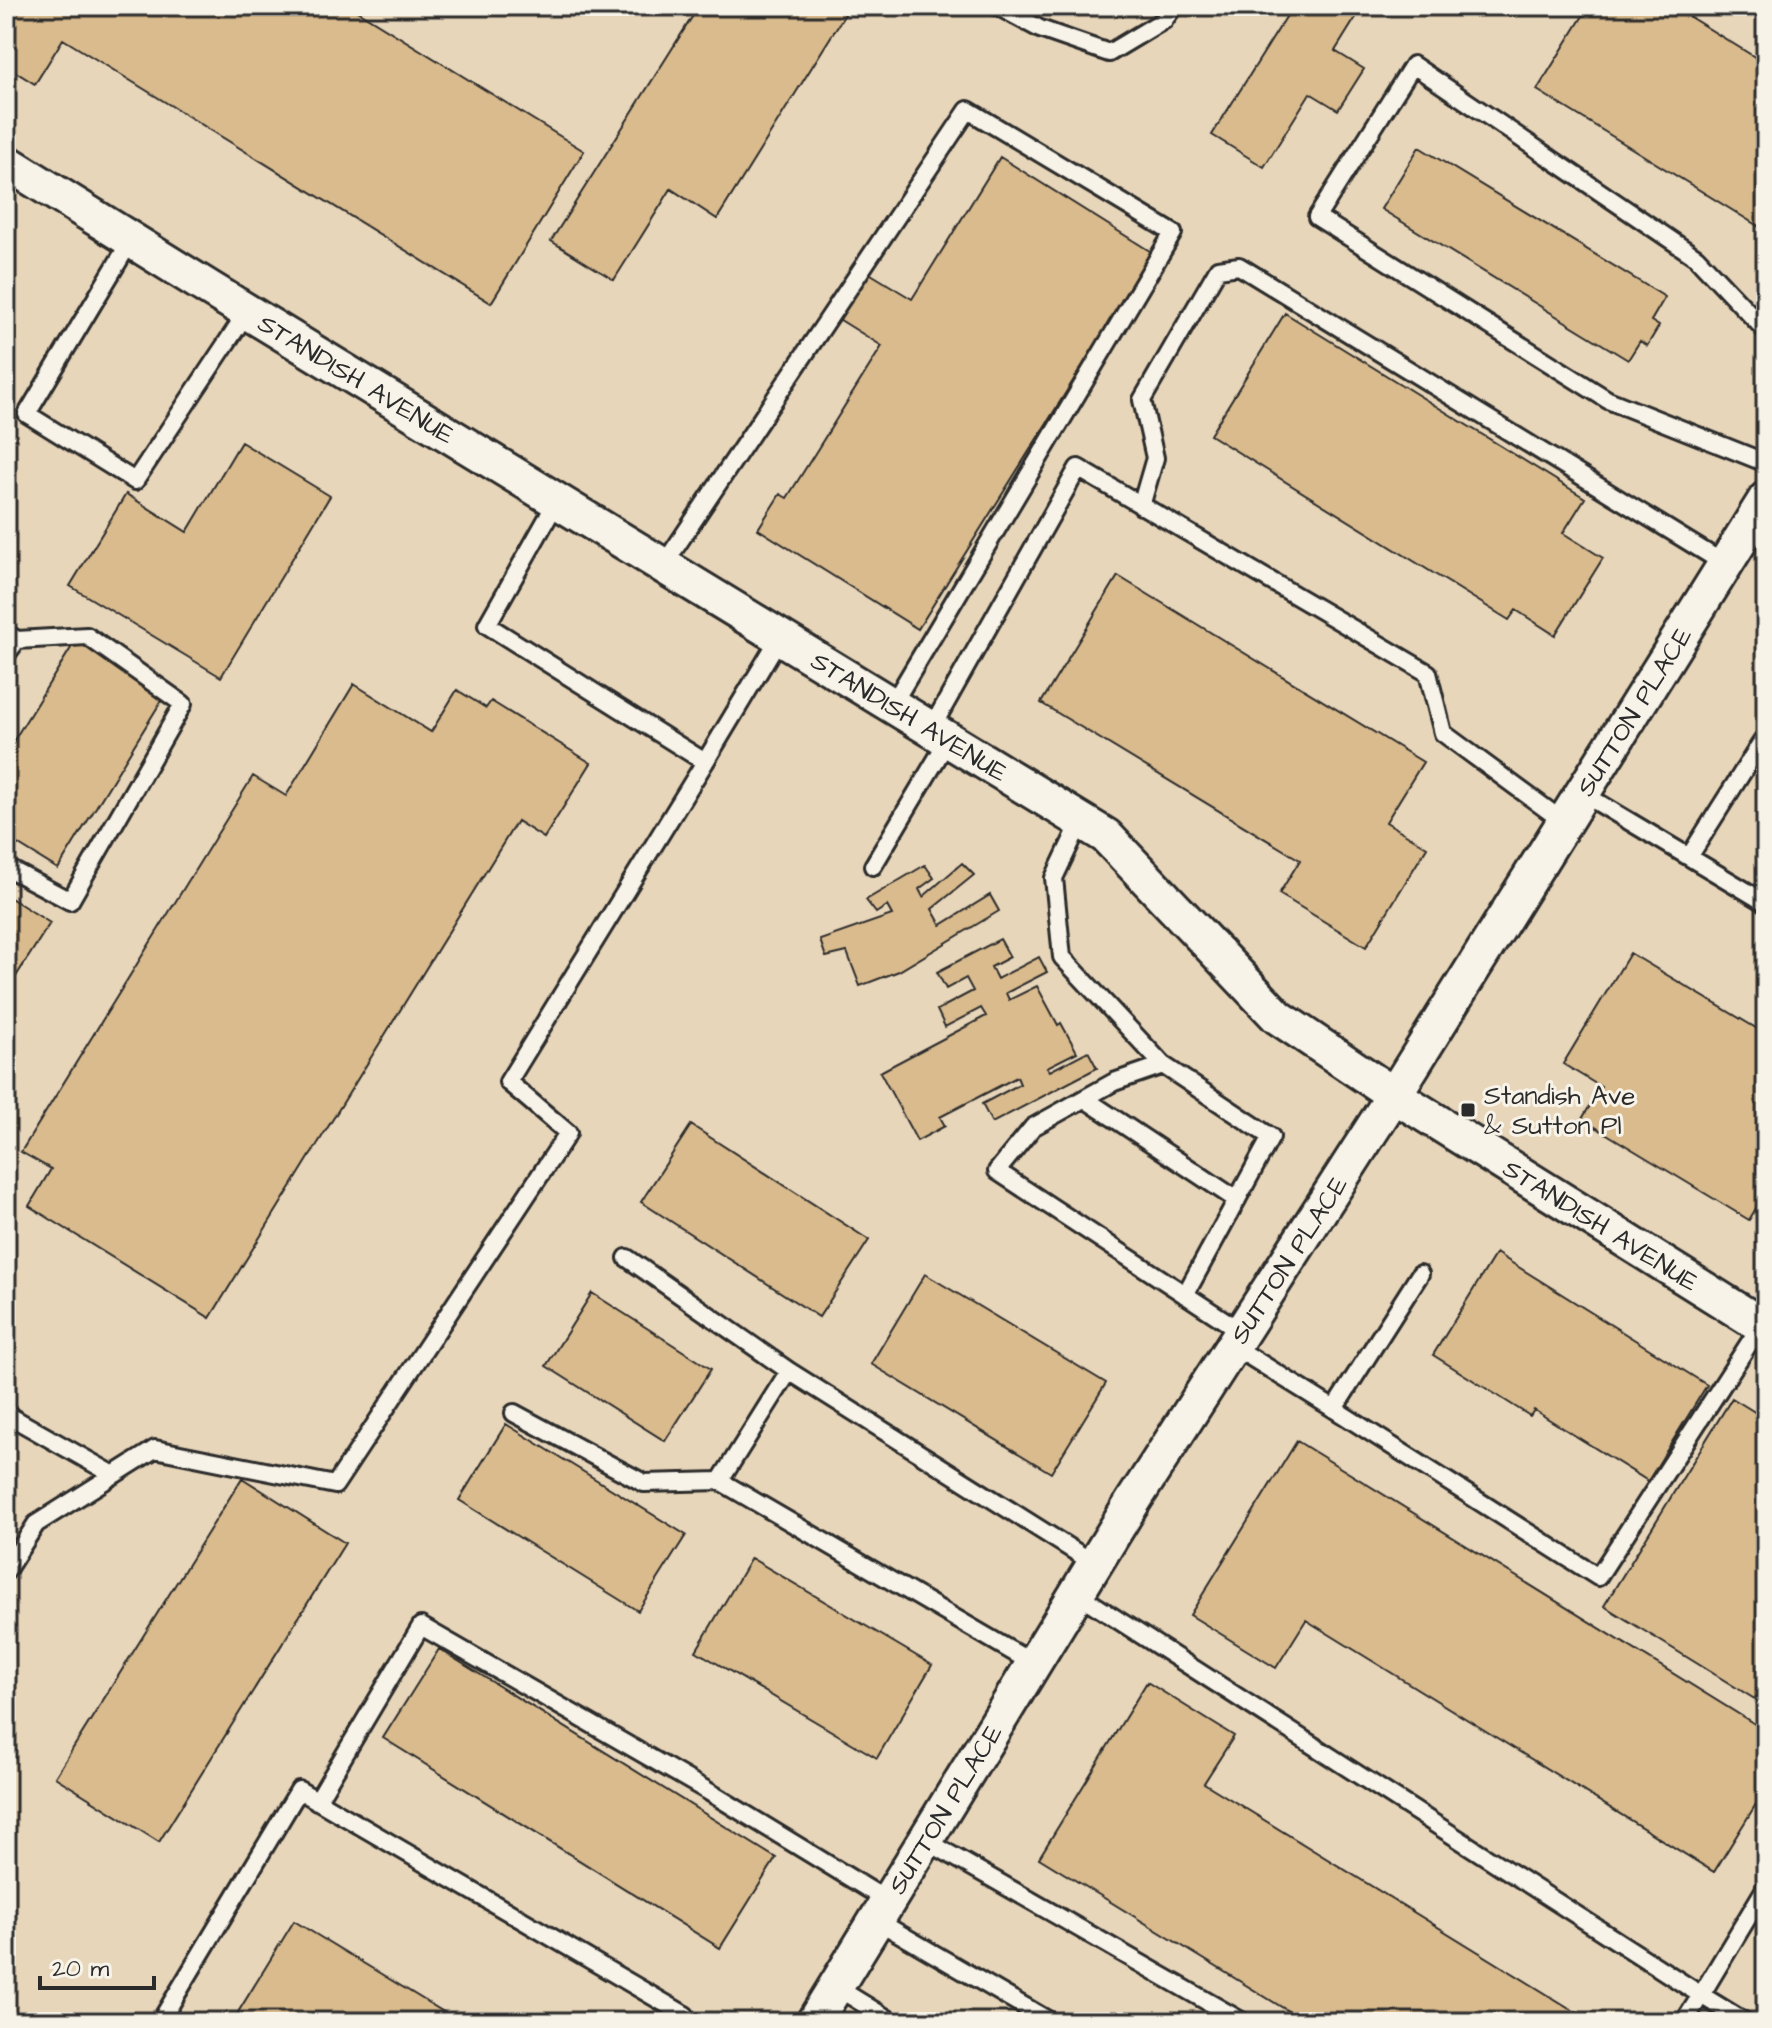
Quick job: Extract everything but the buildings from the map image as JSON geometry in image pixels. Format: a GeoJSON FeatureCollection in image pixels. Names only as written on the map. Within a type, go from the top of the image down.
{"type":"FeatureCollection","features":[{"type":"Feature","properties":{"kind":"street","name":"STANDISH AVENUE"},"geometry":{"type":"LineString","coordinates":[[6,162],[1106,836],[1278,1017],[1394,1095],[1764,1326]]}},
{"type":"Feature","properties":{"kind":"street","name":"SUTTON PLACE"},"geometry":{"type":"LineString","coordinates":[[814,2022],[1076,1593],[1394,1095],[1766,499]]}},
{"type":"Feature","properties":{"kind":"lane"},"geometry":{"type":"LineString","coordinates":[[997,6],[1040,29],[1109,53],[1164,20],[1174,6]]}},
{"type":"Feature","properties":{"kind":"lane"},"geometry":{"type":"LineString","coordinates":[[1766,331],[1696,257],[1413,65],[1317,217],[1608,400],[1766,463]]}},
{"type":"Feature","properties":{"kind":"lane"},"geometry":{"type":"LineString","coordinates":[[663,566],[968,110],[1173,233],[892,705]]}},
{"type":"Feature","properties":{"kind":"lane"},"geometry":{"type":"LineString","coordinates":[[131,240],[27,414],[40,423],[135,481],[247,312]]}},
{"type":"Feature","properties":{"kind":"lane"},"geometry":{"type":"LineString","coordinates":[[1141,506],[1155,458],[1142,400],[1218,269],[1239,266],[1725,564]]}},
{"type":"Feature","properties":{"kind":"lane"},"geometry":{"type":"LineString","coordinates":[[873,866],[1078,468],[1428,673],[1443,733],[1564,822]]}},
{"type":"Feature","properties":{"kind":"lane"},"geometry":{"type":"LineString","coordinates":[[557,501],[487,625],[705,762]]}},
{"type":"Feature","properties":{"kind":"lane"},"geometry":{"type":"LineString","coordinates":[[6,655],[11,636],[87,636],[183,704],[70,901],[6,867]]}},
{"type":"Feature","properties":{"kind":"lane"},"geometry":{"type":"LineString","coordinates":[[6,1571],[36,1524],[155,1449],[335,1485],[568,1133],[508,1082],[780,637]]}},
{"type":"Feature","properties":{"kind":"lane"},"geometry":{"type":"LineString","coordinates":[[1689,857],[1766,735]]}},
{"type":"Feature","properties":{"kind":"lane"},"geometry":{"type":"LineString","coordinates":[[1582,793],[1766,903]]}},
{"type":"Feature","properties":{"kind":"lane"},"geometry":{"type":"LineString","coordinates":[[1081,821],[1054,878],[1062,957],[1163,1065],[1271,1137],[1185,1295]]}},
{"type":"Feature","properties":{"kind":"lane"},"geometry":{"type":"LineString","coordinates":[[1163,1065],[1114,1082],[1033,1127],[997,1171],[1185,1295],[1237,1339],[1334,1409],[1598,1577],[1764,1326]]}},
{"type":"Feature","properties":{"kind":"lane"},"geometry":{"type":"LineString","coordinates":[[1085,1099],[1237,1200]]}},
{"type":"Feature","properties":{"kind":"lane"},"geometry":{"type":"LineString","coordinates":[[627,1258],[789,1371],[1095,1564]]}},
{"type":"Feature","properties":{"kind":"lane"},"geometry":{"type":"LineString","coordinates":[[1334,1409],[1420,1274]]}},
{"type":"Feature","properties":{"kind":"lane"},"geometry":{"type":"LineString","coordinates":[[720,1481],[789,1371]]}},
{"type":"Feature","properties":{"kind":"lane"},"geometry":{"type":"LineString","coordinates":[[514,1413],[644,1483],[720,1481],[1034,1664]]}},
{"type":"Feature","properties":{"kind":"lane"},"geometry":{"type":"LineString","coordinates":[[6,1414],[114,1475]]}},
{"type":"Feature","properties":{"kind":"lane"},"geometry":{"type":"LineString","coordinates":[[1076,1593],[1745,2022]]}},
{"type":"Feature","properties":{"kind":"lane"},"geometry":{"type":"LineString","coordinates":[[317,1801],[421,1626],[706,1790],[1051,2022]]}},
{"type":"Feature","properties":{"kind":"lane"},"geometry":{"type":"LineString","coordinates":[[160,2022],[299,1790],[687,2020]]}},
{"type":"Feature","properties":{"kind":"lane"},"geometry":{"type":"LineString","coordinates":[[925,1840],[1243,2022]]}},
{"type":"Feature","properties":{"kind":"lane"},"geometry":{"type":"LineString","coordinates":[[1684,2022],[1766,1887]]}},
{"type":"Feature","properties":{"kind":"lane"},"geometry":{"type":"LineString","coordinates":[[836,1987],[893,2022]]}},
{"type":"Feature","properties":{"kind":"shaded area"},"geometry":{"type":"Polygon","coordinates":[[[6,6],[1755,6],[1766,13],[1766,2022],[6,2022],[6,6]]]}},
{"type":"Feature","properties":{"kind":"place","name":"Standish Ave & Sutton Pl"},"geometry":{"type":"Point","coordinates":[1468,1110]}}]}
